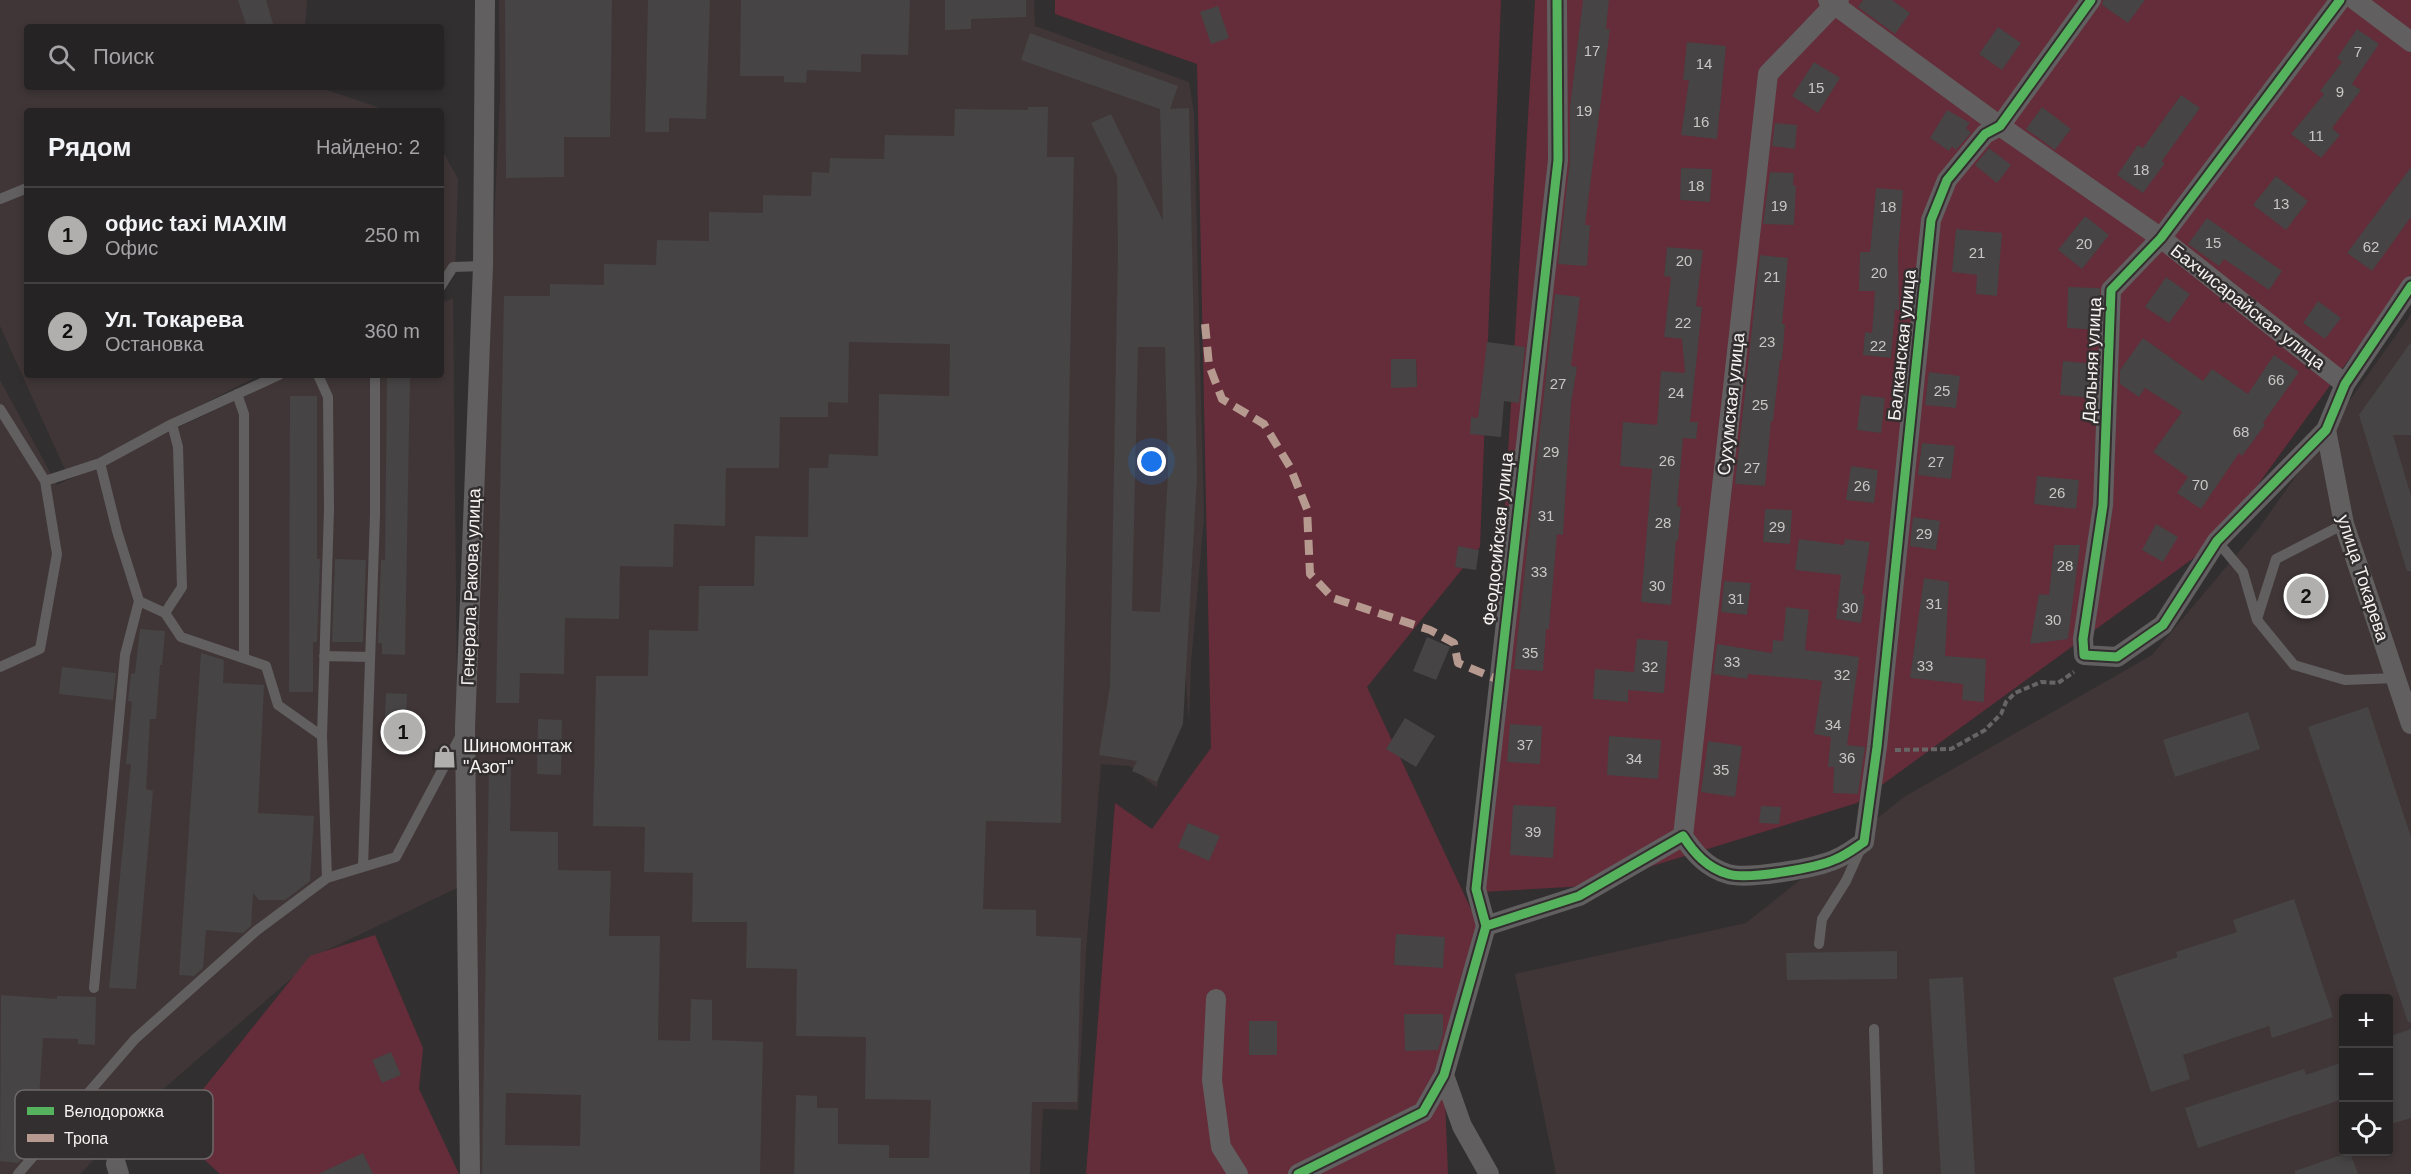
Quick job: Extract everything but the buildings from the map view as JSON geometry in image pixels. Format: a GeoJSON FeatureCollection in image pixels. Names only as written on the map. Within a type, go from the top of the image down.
{"type":"FeatureCollection","features":[{"type":"Feature","properties":{"kind":"street","name":"Генерала Ракова улица"},"geometry":{"type":"LineString","coordinates":[[470,1174],[465,727],[483,266],[485,0]]}},
{"type":"Feature","properties":{"kind":"street","name":"Феодосийская улица"},"geometry":{"type":"LineString","coordinates":[[1486,926],[1476,889],[1558,160],[1557,0]]}},
{"type":"Feature","properties":{"kind":"street","name":"Балканская улица"},"geometry":{"type":"LineString","coordinates":[[1864,842],[1877,747],[1931,220],[1947,180],[1984,134],[2000,126],[2091,0]]}},
{"type":"Feature","properties":{"kind":"street","name":"Дальняя улица"},"geometry":{"type":"LineString","coordinates":[[2090,656],[2083,639],[2103,505],[2111,290],[2161,238],[2340,0]]}},
{"type":"Feature","properties":{"kind":"street"},"geometry":{"type":"LineString","coordinates":[[2355,0],[2411,42]]}},
{"type":"Feature","properties":{"kind":"street","name":"Бахчисарайская улица"},"geometry":{"type":"LineString","coordinates":[[1834,2],[2000,126],[2161,238],[2345,384]]}},
{"type":"Feature","properties":{"kind":"street","name":"Сухумская улица"},"geometry":{"type":"LineString","coordinates":[[1683,836],[1768,74],[1834,2]]}},
{"type":"Feature","properties":{"kind":"street"},"geometry":{"type":"LineString","coordinates":[[2090,656],[2117,657],[2163,625],[2217,541],[2326,430],[2345,384],[2411,286]]}},
{"type":"Feature","properties":{"kind":"street","name":"улица Токарева"},"geometry":{"type":"LineString","coordinates":[[2326,430],[2344,524],[2411,724]]}},
{"type":"Feature","properties":{"kind":"street"},"geometry":{"type":"LineString","coordinates":[[1298,1174],[1423,1112],[1444,1075],[1486,926],[1579,896],[1683,836],[1694,853],[1709,866],[1727,874],[1747,877],[1835,860],[1864,842]]}},
{"type":"Feature","properties":{"kind":"street"},"geometry":{"type":"LineString","coordinates":[[1216,999],[1212,1080],[1221,1147],[1238,1174]]}},
{"type":"Feature","properties":{"kind":"street"},"geometry":{"type":"LineString","coordinates":[[1444,1075],[1462,1126],[1489,1174]]}},
{"type":"Feature","properties":{"kind":"lane"},"geometry":{"type":"LineString","coordinates":[[0,199],[24,189]]}},
{"type":"Feature","properties":{"kind":"lane"},"geometry":{"type":"LineString","coordinates":[[444,270],[453,267],[483,266]]}},
{"type":"Feature","properties":{"kind":"lane"},"geometry":{"type":"LineString","coordinates":[[444,281],[453,267]]}},
{"type":"Feature","properties":{"kind":"lane"},"geometry":{"type":"LineString","coordinates":[[45,481],[100,464],[172,424],[272,378]]}},
{"type":"Feature","properties":{"kind":"lane"},"geometry":{"type":"LineString","coordinates":[[319,378],[328,397],[329,509],[322,736],[327,878]]}},
{"type":"Feature","properties":{"kind":"lane"},"geometry":{"type":"LineString","coordinates":[[363,867],[375,515],[375,378]]}},
{"type":"Feature","properties":{"kind":"lane"},"geometry":{"type":"LineString","coordinates":[[237,394],[244,414],[244,658]]}},
{"type":"Feature","properties":{"kind":"lane"},"geometry":{"type":"LineString","coordinates":[[0,409],[45,481],[57,554],[40,649],[0,668]]}},
{"type":"Feature","properties":{"kind":"lane"},"geometry":{"type":"LineString","coordinates":[[165,613],[182,587],[178,447],[172,424]]}},
{"type":"Feature","properties":{"kind":"lane"},"geometry":{"type":"LineString","coordinates":[[94,988],[124,655],[139,601],[117,531],[100,464]]}},
{"type":"Feature","properties":{"kind":"lane"},"geometry":{"type":"LineString","coordinates":[[2257,620],[2276,559],[2344,524]]}},
{"type":"Feature","properties":{"kind":"lane"},"geometry":{"type":"LineString","coordinates":[[2217,541],[2243,572],[2257,620],[2294,665],[2345,680],[2396,678]]}},
{"type":"Feature","properties":{"kind":"lane"},"geometry":{"type":"LineString","coordinates":[[139,601],[165,613],[181,637],[266,666],[278,705],[322,736]]}},
{"type":"Feature","properties":{"kind":"lane"},"geometry":{"type":"LineString","coordinates":[[324,656],[370,657]]}},
{"type":"Feature","properties":{"kind":"lane"},"geometry":{"type":"LineString","coordinates":[[91,1090],[135,1039],[256,931],[327,878],[396,857],[465,727]]}},
{"type":"Feature","properties":{"kind":"lane"},"geometry":{"type":"LineString","coordinates":[[1819,944],[1822,919],[1846,881],[1864,842]]}},
{"type":"Feature","properties":{"kind":"lane"},"geometry":{"type":"LineString","coordinates":[[1874,1029],[1878,1174]]}},
{"type":"Feature","properties":{"kind":"lane"},"geometry":{"type":"LineString","coordinates":[[18,1174],[31,1159]]}},
{"type":"Feature","properties":{"kind":"path"},"geometry":{"type":"LineString","coordinates":[[1877,747],[1892,750],[1951,749],[1985,730],[2001,714],[2006,702],[2014,693],[2041,682],[2058,683],[2090,656]]}},
{"type":"Feature","properties":{"kind":"shaded area"},"geometry":{"type":"Polygon","coordinates":[[[0,0],[307,0],[305,24],[24,24],[24,90],[327,90],[380,108],[24,108],[24,378],[254,378],[67,474],[0,326],[0,0]]]}},
{"type":"Feature","properties":{"kind":"shaded area"},"geometry":{"type":"Polygon","coordinates":[[[499,0],[1034,0],[1035,26],[1189,82],[1194,113],[1204,518],[1191,663],[1189,725],[1179,572],[1157,788],[1130,766],[1101,764],[1086,951],[1078,1110],[1043,1109],[1040,1174],[473,1174],[471,727],[500,96],[499,0]]]}},
{"type":"Feature","properties":{"kind":"shaded area"},"geometry":{"type":"Polygon","coordinates":[[[1055,0],[1501,0],[1480,547],[1367,687],[1478,924],[1444,1075],[1448,1174],[1086,1174],[1115,803],[1152,829],[1211,748],[1197,64],[1055,14],[1055,0]],[[1391,359],[1391,387],[1417,387],[1416,359],[1391,359]]]}},
{"type":"Feature","properties":{"kind":"shaded area"},"geometry":{"type":"Polygon","coordinates":[[[1535,0],[2411,0],[2411,274],[2217,541],[1857,803],[1587,886],[1482,892],[1535,0]]]}},
{"type":"Feature","properties":{"kind":"shaded area"},"geometry":{"type":"Polygon","coordinates":[[[444,153],[458,179],[455,275],[444,280],[444,153]]]}},
{"type":"Feature","properties":{"kind":"shaded area"},"geometry":{"type":"Polygon","coordinates":[[[453,298],[459,887],[321,953],[162,1090],[15,1090],[15,1159],[95,1159],[80,1174],[0,1174],[0,380],[57,485],[283,378],[444,378],[444,302],[453,298]]]}},
{"type":"Feature","properties":{"kind":"shaded area"},"geometry":{"type":"Polygon","coordinates":[[[2411,314],[2411,1174],[1556,1174],[1515,974],[1746,923],[1904,797],[2152,655],[2259,528],[2411,314]]]}},
{"type":"Feature","properties":{"kind":"shaded area"},"geometry":{"type":"Polygon","coordinates":[[[375,935],[423,1048],[419,1089],[459,1174],[220,1174],[204,1159],[213,1159],[213,1090],[202,1090],[310,956],[375,935]]]}},
{"type":"Feature","properties":{"kind":"marked path"},"geometry":{"type":"LineString","coordinates":[[1205,324],[1209,365],[1222,399],[1264,424],[1290,467],[1307,509],[1310,574],[1333,598],[1430,630],[1454,643],[1458,663],[1499,680]]}},
{"type":"Feature","properties":{"kind":"cycle path"},"geometry":{"type":"LineString","coordinates":[[1298,1174],[1423,1112],[1444,1075],[1486,926],[1476,889],[1558,160],[1557,0]]}},
{"type":"Feature","properties":{"kind":"cycle path"},"geometry":{"type":"LineString","coordinates":[[1486,926],[1579,896],[1683,836],[1707,864],[1728,874],[1737,875],[1766,874],[1814,866],[1840,857],[1864,842],[1877,747],[1931,220],[1947,180],[1985,134],[2000,126],[2091,0]]}},
{"type":"Feature","properties":{"kind":"cycle path"},"geometry":{"type":"LineString","coordinates":[[2340,0],[2161,238],[2111,290],[2103,505],[2083,639],[2084,655],[2117,657],[2163,625],[2217,541],[2326,430],[2345,384],[2411,286]]}},
{"type":"Feature","properties":{"kind":"place","name":"Ул. Токарева"},"geometry":{"type":"Point","coordinates":[2306,596]}},
{"type":"Feature","properties":{"kind":"place","name":"офис taxi MAXIM"},"geometry":{"type":"Point","coordinates":[403,732]}},
{"type":"Feature","properties":{"kind":"place","name":"Шиномонтаж \"Азот\""},"geometry":{"type":"Point","coordinates":[445,756]}}]}
